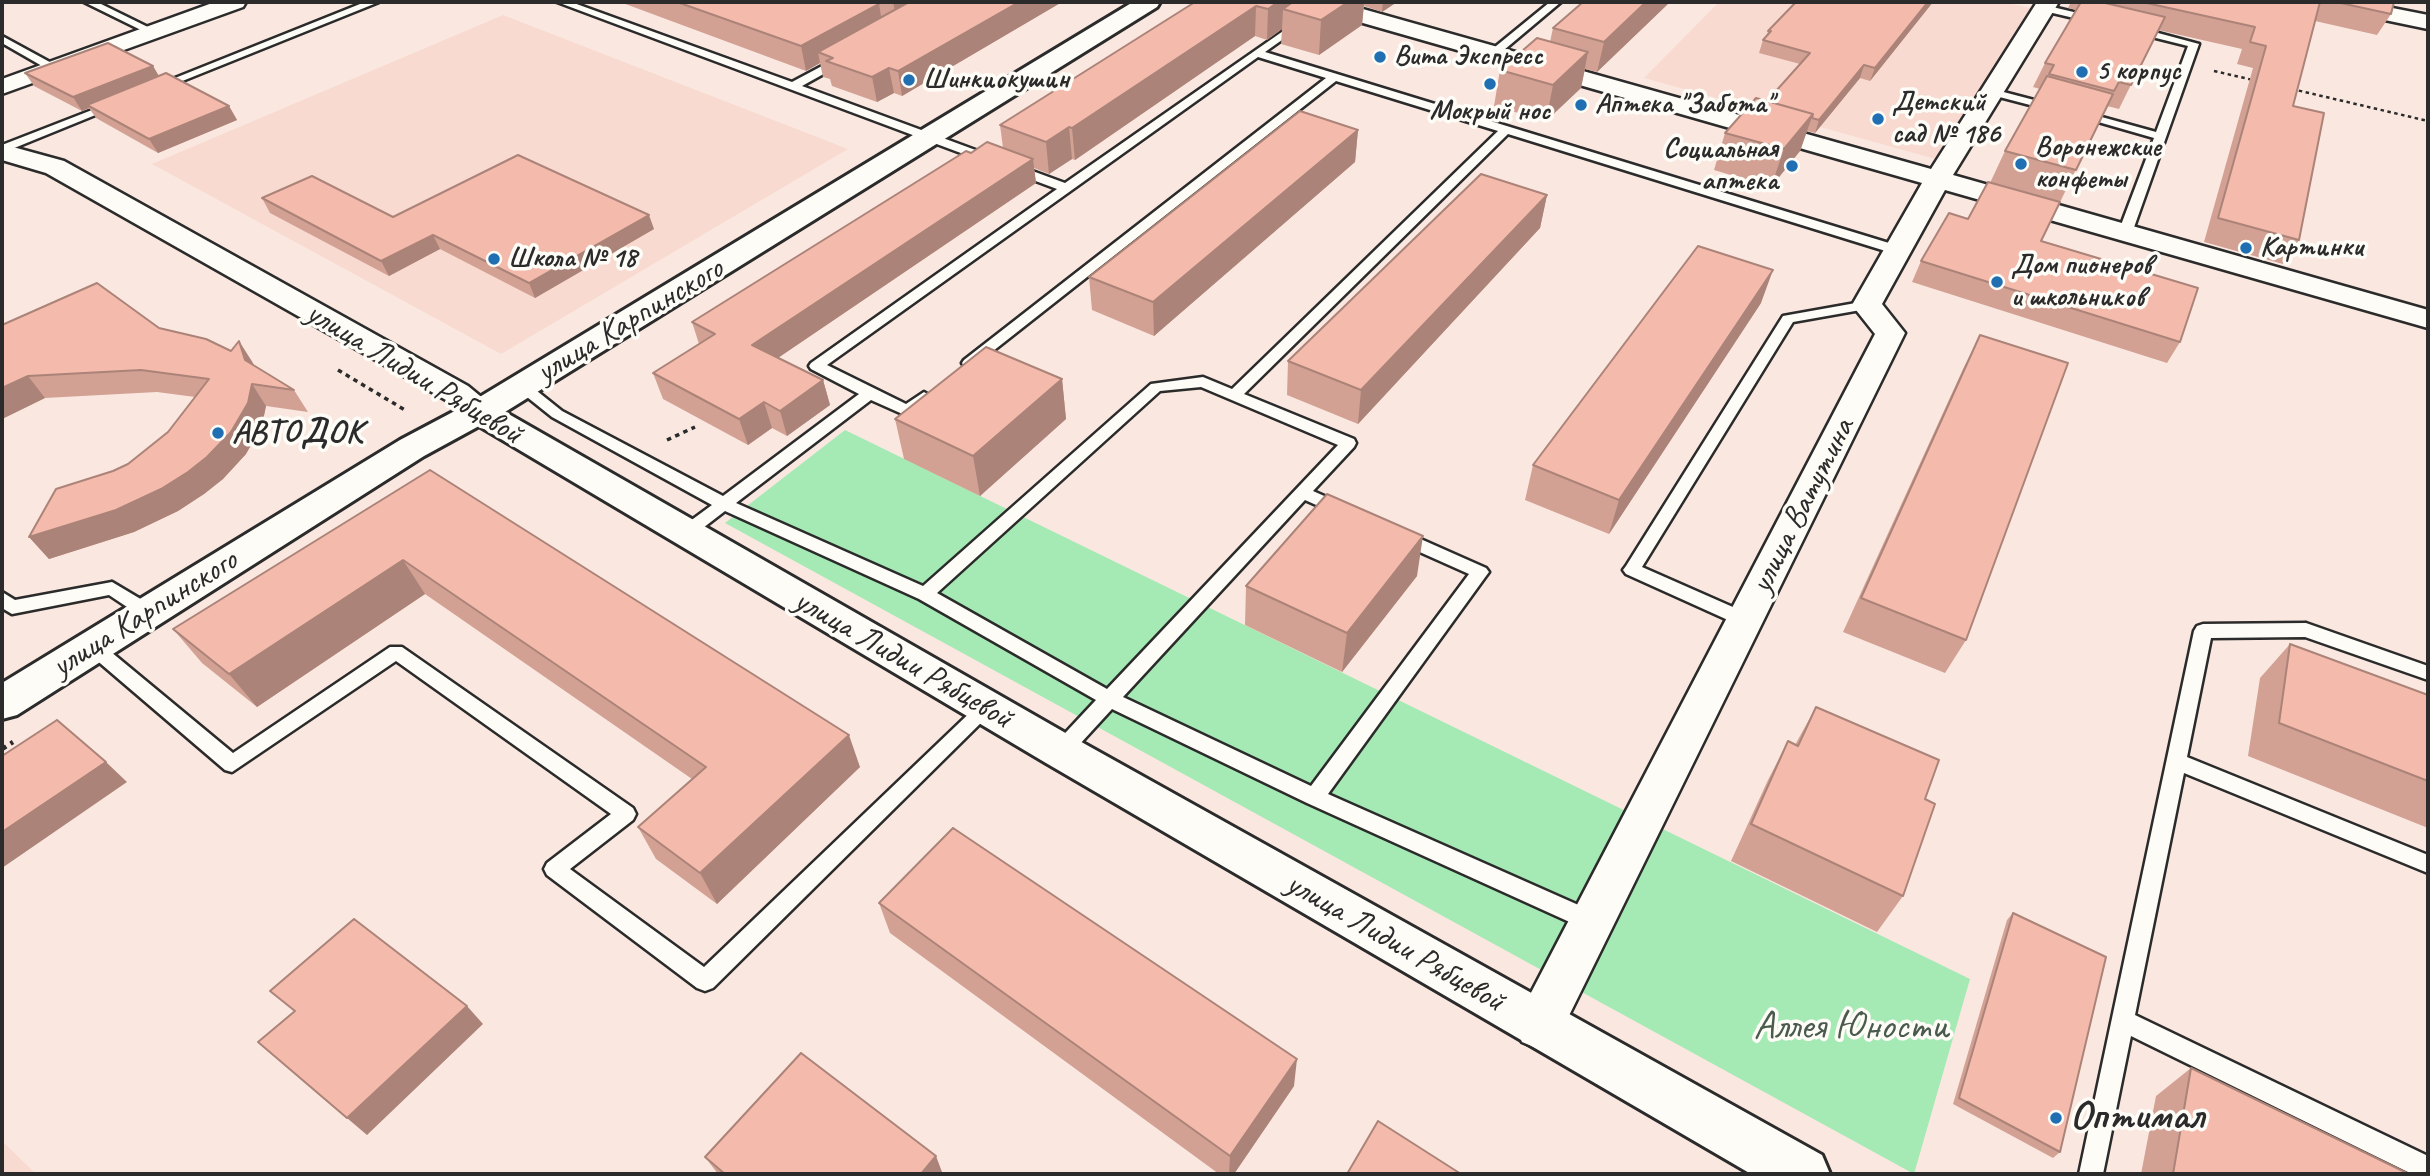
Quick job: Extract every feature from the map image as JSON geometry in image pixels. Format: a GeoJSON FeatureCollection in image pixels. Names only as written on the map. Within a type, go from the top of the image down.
{"type":"FeatureCollection","features":[{"type":"Feature","properties":{"kind":"street"},"geometry":{"type":"LineString","coordinates":[[2,87],[235,2]]}},
{"type":"Feature","properties":{"kind":"street","name":"улица Карпинского"},"geometry":{"type":"LineString","coordinates":[[2,703],[412,448],[480,412],[1149,2]]}},
{"type":"Feature","properties":{"kind":"street"},"geometry":{"type":"LineString","coordinates":[[2332,2],[2428,22]]}},
{"type":"Feature","properties":{"kind":"street"},"geometry":{"type":"LineString","coordinates":[[1320,3],[2428,319]]}},
{"type":"Feature","properties":{"kind":"street"},"geometry":{"type":"LineString","coordinates":[[1867,305],[1937,180],[2047,4]]}},
{"type":"Feature","properties":{"kind":"street","name":"улица Лидии Рябцевой"},"geometry":{"type":"LineString","coordinates":[[2,150],[55,167],[457,393],[480,412],[684,534],[1539,1026],[1803,1174]]}},
{"type":"Feature","properties":{"kind":"street","name":"улица Ватутина"},"geometry":{"type":"LineString","coordinates":[[1539,1026],[1890,333],[1867,305]]}},
{"type":"Feature","properties":{"kind":"lane"},"geometry":{"type":"LineString","coordinates":[[89,2],[153,32]]}},
{"type":"Feature","properties":{"kind":"lane"},"geometry":{"type":"LineString","coordinates":[[144,93],[374,2]]}},
{"type":"Feature","properties":{"kind":"lane"},"geometry":{"type":"LineString","coordinates":[[562,2],[932,136],[1067,188]]}},
{"type":"Feature","properties":{"kind":"lane"},"geometry":{"type":"LineString","coordinates":[[1494,53],[1556,2]]}},
{"type":"Feature","properties":{"kind":"lane"},"geometry":{"type":"LineString","coordinates":[[940,385],[907,411],[816,366],[1256,53],[1320,3]]}},
{"type":"Feature","properties":{"kind":"lane"},"geometry":{"type":"LineString","coordinates":[[2047,4],[2106,23]]}},
{"type":"Feature","properties":{"kind":"lane"},"geometry":{"type":"LineString","coordinates":[[2119,26],[2194,44],[2158,135],[2125,233]]}},
{"type":"Feature","properties":{"kind":"lane"},"geometry":{"type":"LineString","coordinates":[[2,39],[53,68]]}},
{"type":"Feature","properties":{"kind":"lane"},"geometry":{"type":"LineString","coordinates":[[1256,53],[1897,250]]}},
{"type":"Feature","properties":{"kind":"lane"},"geometry":{"type":"LineString","coordinates":[[793,86],[852,54]]}},
{"type":"Feature","properties":{"kind":"lane"},"geometry":{"type":"LineString","coordinates":[[962,368],[1334,77]]}},
{"type":"Feature","properties":{"kind":"lane"},"geometry":{"type":"LineString","coordinates":[[1992,93],[2158,135]]}},
{"type":"Feature","properties":{"kind":"lane"},"geometry":{"type":"LineString","coordinates":[[2,150],[131,98]]}},
{"type":"Feature","properties":{"kind":"lane"},"geometry":{"type":"LineString","coordinates":[[1234,395],[1506,130]]}},
{"type":"Feature","properties":{"kind":"lane"},"geometry":{"type":"LineString","coordinates":[[1745,620],[1632,570],[1788,319],[1867,305]]}},
{"type":"Feature","properties":{"kind":"lane"},"geometry":{"type":"LineString","coordinates":[[925,594],[1156,387],[1203,382],[1348,443],[1061,751]]}},
{"type":"Feature","properties":{"kind":"lane"},"geometry":{"type":"LineString","coordinates":[[522,386],[557,414],[722,503],[925,594],[1108,698],[1314,797],[1593,922]]}},
{"type":"Feature","properties":{"kind":"lane"},"geometry":{"type":"LineString","coordinates":[[684,534],[870,393]]}},
{"type":"Feature","properties":{"kind":"lane"},"geometry":{"type":"LineString","coordinates":[[1301,492],[1480,572],[1314,797]]}},
{"type":"Feature","properties":{"kind":"lane"},"geometry":{"type":"LineString","coordinates":[[5,606],[111,588],[148,612]]}},
{"type":"Feature","properties":{"kind":"lane"},"geometry":{"type":"LineString","coordinates":[[2091,1174],[2203,631],[2306,630],[2428,673]]}},
{"type":"Feature","properties":{"kind":"lane"},"geometry":{"type":"LineString","coordinates":[[93,647],[232,764],[396,652],[626,814],[554,869],[705,981],[987,708]]}},
{"type":"Feature","properties":{"kind":"lane"},"geometry":{"type":"LineString","coordinates":[[2176,761],[2428,864]]}},
{"type":"Feature","properties":{"kind":"lane"},"geometry":{"type":"LineString","coordinates":[[2123,1021],[2428,1169]]}},
{"type":"Feature","properties":{"kind":"path"},"geometry":{"type":"LineString","coordinates":[[2186,64],[2263,82]]}},
{"type":"Feature","properties":{"kind":"path"},"geometry":{"type":"LineString","coordinates":[[2289,88],[2428,121]]}},
{"type":"Feature","properties":{"kind":"shaded area","name":"Детский сад № 186"},"geometry":{"type":"Polygon","coordinates":[[[1719,2],[2003,2],[2031,8],[1939,160],[1644,78],[1719,2]]]}},
{"type":"Feature","properties":{"kind":"shaded area","name":"Школа № 18"},"geometry":{"type":"Polygon","coordinates":[[[503,15],[848,149],[501,354],[152,164],[503,15]]]}},
{"type":"Feature","properties":{"kind":"shaded area"},"geometry":{"type":"Polygon","coordinates":[[[2,1141],[36,1174],[2,1174],[2,1141]]]}},
{"type":"Feature","properties":{"kind":"green space","name":"Аллея Юности"},"geometry":{"type":"Polygon","coordinates":[[[845,430],[1970,979],[1914,1174],[725,523],[845,430]]]}},
{"type":"Feature","properties":{"kind":"building"},"geometry":{"type":"Polygon","coordinates":[[[677,2],[872,2],[879,4],[801,46],[677,2]]]}},
{"type":"Feature","properties":{"kind":"building"},"geometry":{"type":"Polygon","coordinates":[[[909,2],[1019,2],[898,71],[889,68],[872,77],[826,61],[833,58],[818,52],[909,2]]]}},
{"type":"Feature","properties":{"kind":"building"},"geometry":{"type":"Polygon","coordinates":[[[1195,2],[1278,2],[1268,9],[1256,6],[1072,128],[1069,127],[1046,142],[1000,125],[1195,2]]]}},
{"type":"Feature","properties":{"kind":"building"},"geometry":{"type":"Polygon","coordinates":[[[1293,2],[1348,2],[1321,20],[1283,9],[1293,2]]]}},
{"type":"Feature","properties":{"kind":"building"},"geometry":{"type":"Polygon","coordinates":[[[1583,2],[1646,2],[1604,42],[1553,28],[1583,2]]]}},
{"type":"Feature","properties":{"kind":"building"},"geometry":{"type":"Polygon","coordinates":[[[1796,2],[1928,2],[1875,68],[1864,65],[1819,120],[1812,118],[1813,114],[1767,101],[1810,53],[1763,40],[1771,31],[1768,31],[1796,2]]]}},
{"type":"Feature","properties":{"kind":"building","name":"5 корпус"},"geometry":{"type":"Polygon","coordinates":[[[2081,2],[2101,2],[2165,17],[2131,85],[2119,82],[2114,91],[2049,74],[2054,65],[2045,63],[2081,2]]]}},
{"type":"Feature","properties":{"kind":"building"},"geometry":{"type":"Polygon","coordinates":[[[2142,2],[2320,2],[2293,106],[2324,113],[2299,240],[2218,218],[2266,46],[2250,42],[2255,27],[2142,2]]]}},
{"type":"Feature","properties":{"kind":"building"},"geometry":{"type":"Polygon","coordinates":[[[2336,2],[2394,2],[2391,14],[2336,2]]]}},
{"type":"Feature","properties":{"kind":"building"},"geometry":{"type":"Polygon","coordinates":[[[1537,38],[1588,52],[1553,85],[1500,70],[1537,38]]]}},
{"type":"Feature","properties":{"kind":"building"},"geometry":{"type":"Polygon","coordinates":[[[108,43],[153,66],[73,97],[25,73],[108,43]]]}},
{"type":"Feature","properties":{"kind":"building"},"geometry":{"type":"Polygon","coordinates":[[[166,73],[229,106],[149,139],[87,105],[166,73]]]}},
{"type":"Feature","properties":{"kind":"building"},"geometry":{"type":"Polygon","coordinates":[[[2047,76],[2113,94],[2076,170],[2005,151],[2047,76]]]}},
{"type":"Feature","properties":{"kind":"building"},"geometry":{"type":"Polygon","coordinates":[[[1756,98],[1813,114],[1784,149],[1725,133],[1756,98]]]}},
{"type":"Feature","properties":{"kind":"building"},"geometry":{"type":"Polygon","coordinates":[[[1300,111],[1358,130],[1153,302],[1089,277],[1300,111]]]}},
{"type":"Feature","properties":{"kind":"building"},"geometry":{"type":"Polygon","coordinates":[[[987,142],[1033,159],[752,345],[823,380],[780,411],[764,402],[739,419],[653,373],[715,334],[692,322],[966,151],[971,153],[987,142]]]}},
{"type":"Feature","properties":{"kind":"building"},"geometry":{"type":"Polygon","coordinates":[[[518,155],[649,215],[529,283],[433,235],[381,261],[262,198],[312,176],[393,217],[518,155]]]}},
{"type":"Feature","properties":{"kind":"building"},"geometry":{"type":"Polygon","coordinates":[[[1481,174],[1547,195],[1361,390],[1288,361],[1481,174]]]}},
{"type":"Feature","properties":{"kind":"building"},"geometry":{"type":"Polygon","coordinates":[[[1988,182],[2060,202],[2041,241],[2198,288],[2180,342],[1921,261],[1949,213],[1968,219],[1988,182]]]}},
{"type":"Feature","properties":{"kind":"building"},"geometry":{"type":"Polygon","coordinates":[[[1698,246],[1773,270],[1619,500],[1533,465],[1698,246]]]}},
{"type":"Feature","properties":{"kind":"building"},"geometry":{"type":"Polygon","coordinates":[[[97,283],[159,328],[206,339],[231,351],[239,341],[245,360],[294,390],[252,384],[248,403],[231,432],[188,472],[161,489],[116,510],[29,537],[56,489],[128,464],[168,432],[209,379],[141,370],[28,376],[2,388],[2,325],[97,283]]]}},
{"type":"Feature","properties":{"kind":"building"},"geometry":{"type":"Polygon","coordinates":[[[1980,335],[2068,363],[1966,640],[1861,598],[1980,335]]]}},
{"type":"Feature","properties":{"kind":"building"},"geometry":{"type":"Polygon","coordinates":[[[986,347],[1062,379],[973,456],[895,419],[986,347]]]}},
{"type":"Feature","properties":{"kind":"building"},"geometry":{"type":"Polygon","coordinates":[[[430,470],[849,735],[700,873],[638,827],[706,767],[403,560],[229,674],[173,629],[430,470]]]}},
{"type":"Feature","properties":{"kind":"building"},"geometry":{"type":"Polygon","coordinates":[[[1327,494],[1423,536],[1347,633],[1246,586],[1327,494]]]}},
{"type":"Feature","properties":{"kind":"building"},"geometry":{"type":"Polygon","coordinates":[[[2290,644],[2428,695],[2428,781],[2279,723],[2290,644]]]}},
{"type":"Feature","properties":{"kind":"building"},"geometry":{"type":"Polygon","coordinates":[[[1816,707],[1939,760],[1925,799],[1935,804],[1903,896],[1751,824],[1788,741],[1798,746],[1816,707]]]}},
{"type":"Feature","properties":{"kind":"building"},"geometry":{"type":"Polygon","coordinates":[[[57,720],[106,762],[2,832],[2,756],[57,720]]]}},
{"type":"Feature","properties":{"kind":"building"},"geometry":{"type":"Polygon","coordinates":[[[953,828],[1297,1059],[1230,1156],[879,903],[953,828]]]}},
{"type":"Feature","properties":{"kind":"building"},"geometry":{"type":"Polygon","coordinates":[[[2013,913],[2106,957],[2060,1152],[1959,1098],[2013,913]]]}},
{"type":"Feature","properties":{"kind":"building"},"geometry":{"type":"Polygon","coordinates":[[[354,919],[467,1006],[347,1118],[258,1042],[295,1011],[270,991],[354,919]]]}},
{"type":"Feature","properties":{"kind":"building"},"geometry":{"type":"Polygon","coordinates":[[[801,1053],[936,1156],[921,1174],[725,1174],[705,1157],[801,1053]]]}},
{"type":"Feature","properties":{"kind":"building"},"geometry":{"type":"Polygon","coordinates":[[[2191,1068],[2409,1174],[2173,1174],[2191,1068]]]}},
{"type":"Feature","properties":{"kind":"building"},"geometry":{"type":"Polygon","coordinates":[[[1378,1121],[1461,1174],[1347,1174],[1378,1121]]]}},
{"type":"Feature","properties":{"kind":"place","name":"Вита Экспресс"},"geometry":{"type":"Point","coordinates":[1380,57]}},
{"type":"Feature","properties":{"kind":"place","name":"5 корпус"},"geometry":{"type":"Point","coordinates":[2082,72]}},
{"type":"Feature","properties":{"kind":"place","name":"Шинкиокушин"},"geometry":{"type":"Point","coordinates":[909,80]}},
{"type":"Feature","properties":{"kind":"place","name":"Мокрый нос"},"geometry":{"type":"Point","coordinates":[1490,84]}},
{"type":"Feature","properties":{"kind":"place","name":"Аптека \"Забота\""},"geometry":{"type":"Point","coordinates":[1581,105]}},
{"type":"Feature","properties":{"kind":"place","name":"Детский сад № 186"},"geometry":{"type":"Point","coordinates":[1878,119]}},
{"type":"Feature","properties":{"kind":"place","name":"Воронежские конфеты"},"geometry":{"type":"Point","coordinates":[2021,164]}},
{"type":"Feature","properties":{"kind":"place","name":"Социальная аптека"},"geometry":{"type":"Point","coordinates":[1792,166]}},
{"type":"Feature","properties":{"kind":"place","name":"Картинки"},"geometry":{"type":"Point","coordinates":[2246,248]}},
{"type":"Feature","properties":{"kind":"place","name":"Школа № 18"},"geometry":{"type":"Point","coordinates":[494,259]}},
{"type":"Feature","properties":{"kind":"place","name":"Дом пионеров и школьников"},"geometry":{"type":"Point","coordinates":[1997,282]}},
{"type":"Feature","properties":{"kind":"place","name":"АВТОДОК"},"geometry":{"type":"Point","coordinates":[218,433]}},
{"type":"Feature","properties":{"kind":"place","name":"Оптимал"},"geometry":{"type":"Point","coordinates":[2056,1118]}}]}
